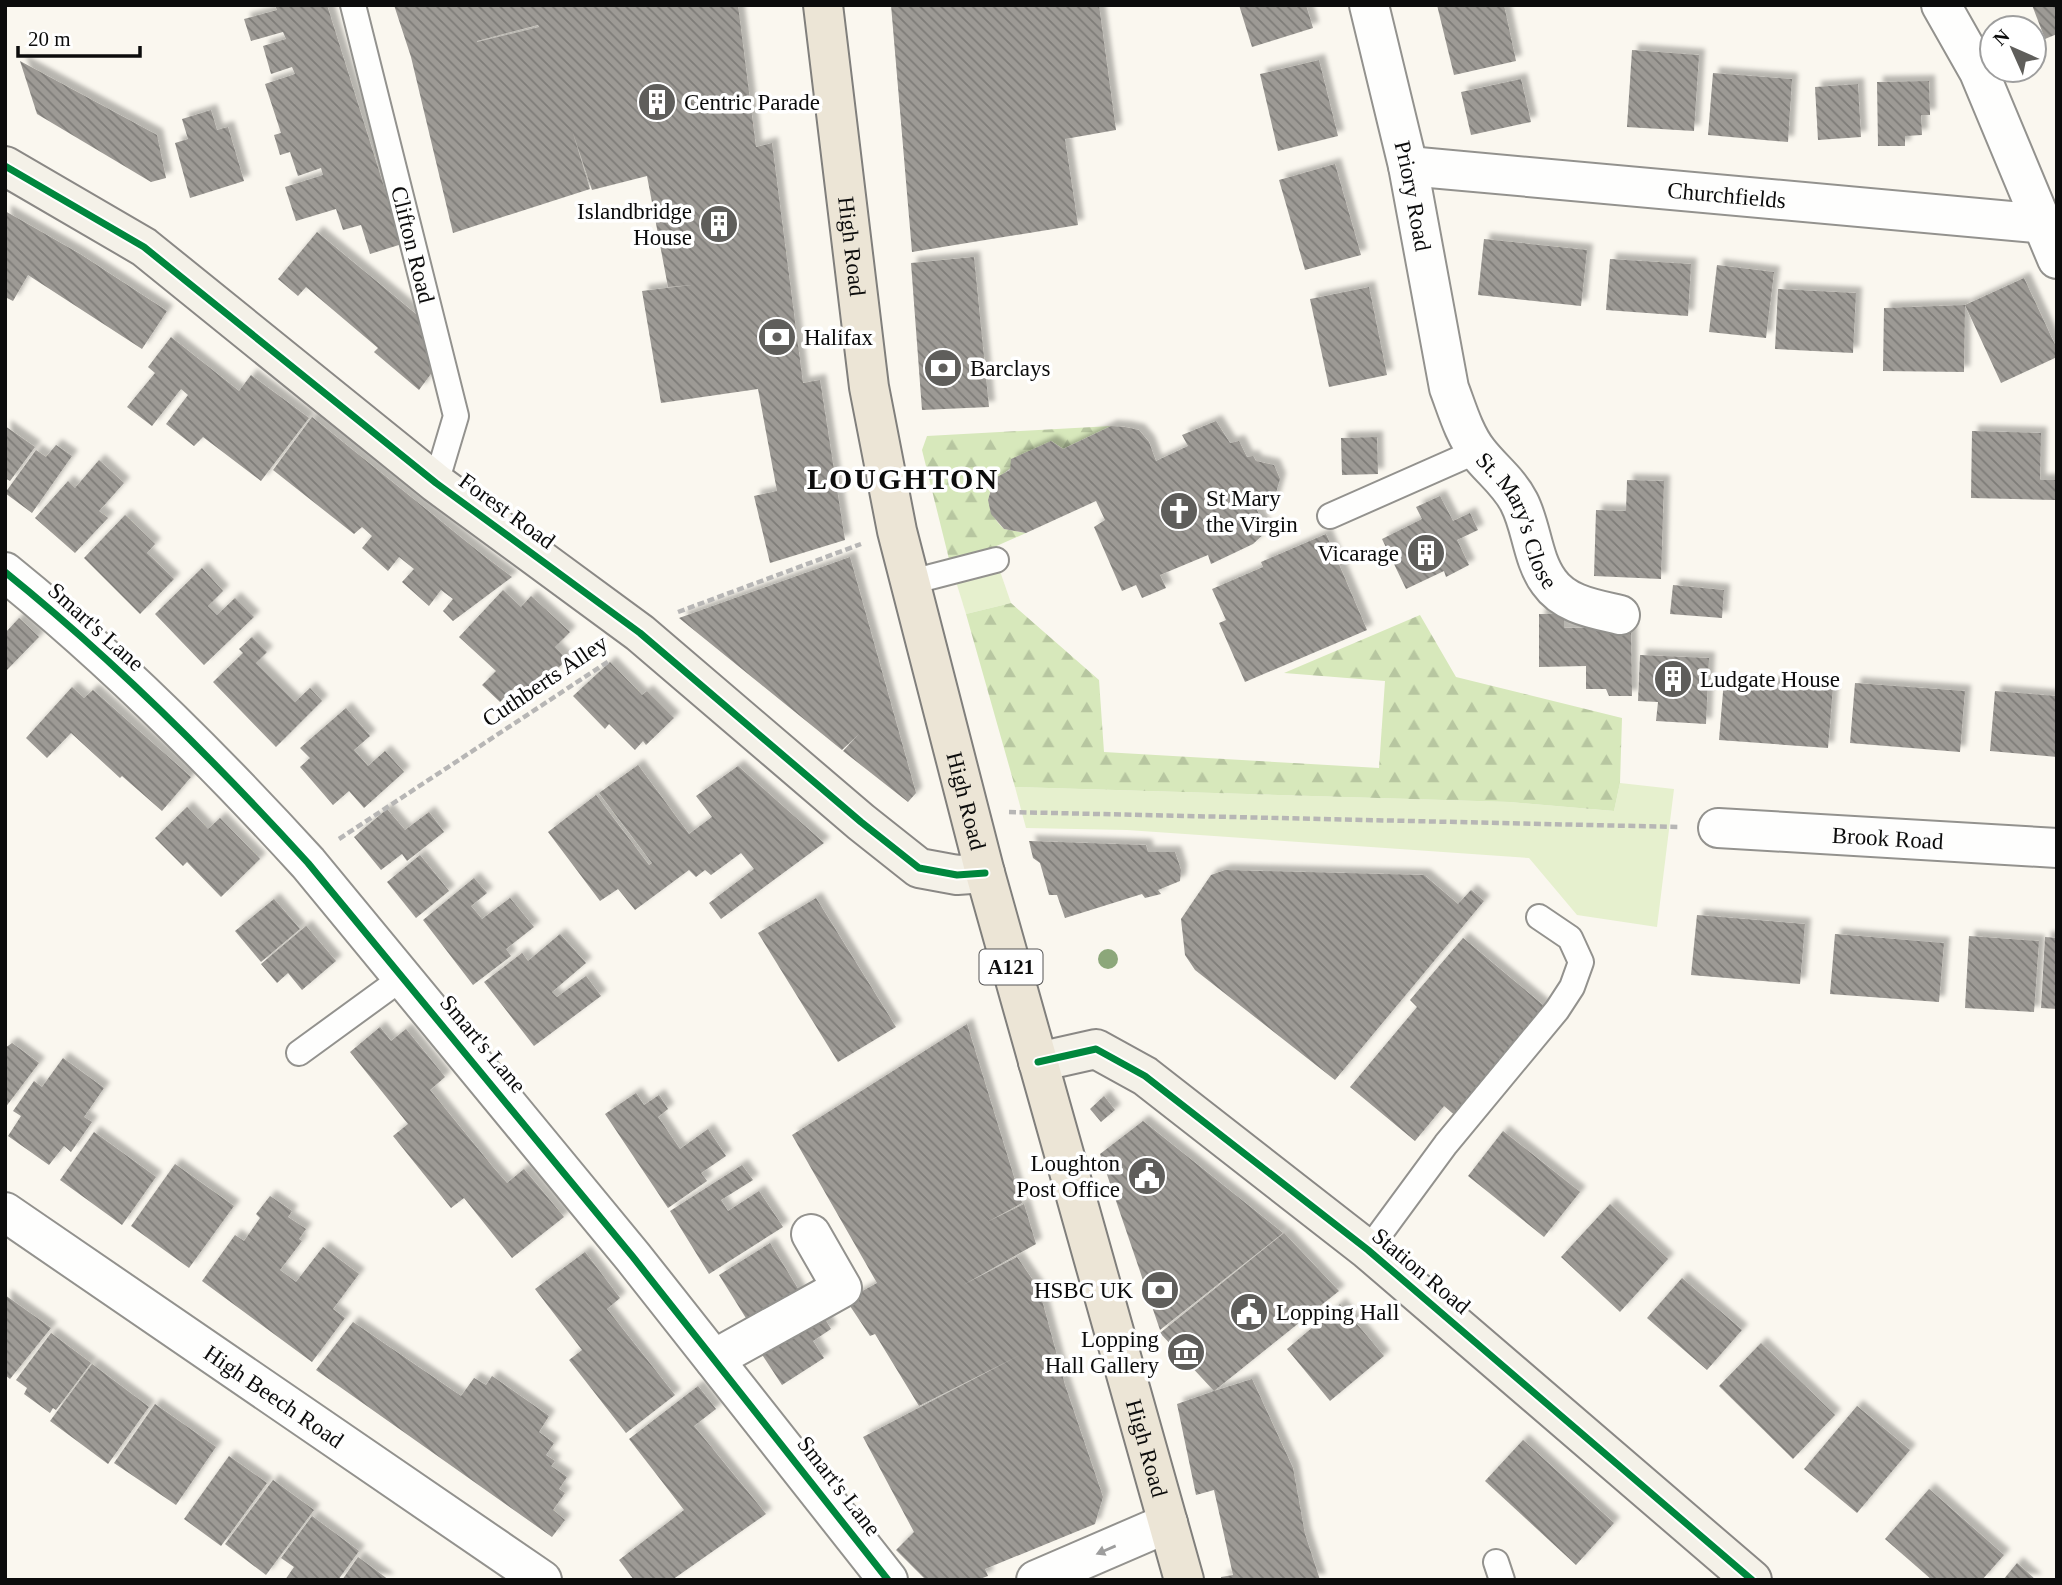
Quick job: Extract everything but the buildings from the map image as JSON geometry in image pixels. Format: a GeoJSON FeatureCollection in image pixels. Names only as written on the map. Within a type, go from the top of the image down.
{"type":"FeatureCollection","features":[{"type":"Feature","properties":{"kind":"main road","name":"High Road"},"geometry":{"type":"LineString","coordinates":[[823,5],[869,387],[897,531],[972,811],[985,873],[1184,1580]]}},
{"type":"Feature","properties":{"kind":"street","name":"Priory Road"},"geometry":{"type":"LineString","coordinates":[[1369,5],[1408,166],[1449,388]]}},
{"type":"Feature","properties":{"kind":"street"},"geometry":{"type":"LineString","coordinates":[[1941,5],[1979,72],[2051,241]]}},
{"type":"Feature","properties":{"kind":"street","name":"Forest Road"},"geometry":{"type":"LineString","coordinates":[[5,166],[144,247],[436,483],[640,633],[860,822],[919,868],[957,875],[985,873]]}},
{"type":"Feature","properties":{"kind":"street","name":"Churchfields"},"geometry":{"type":"LineString","coordinates":[[1408,166],[2051,241]]}},
{"type":"Feature","properties":{"kind":"street","name":"St. Mary's Close"},"geometry":{"type":"LineString","coordinates":[[1449,388],[1477,451],[1518,500],[1529,524],[1539,563],[1549,584],[1577,605],[1620,615]]}},
{"type":"Feature","properties":{"kind":"street","name":"Smart's Lane"},"geometry":{"type":"LineString","coordinates":[[5,572],[155,706],[308,863],[714,1359],[888,1580]]}},
{"type":"Feature","properties":{"kind":"street","name":"Brook Road"},"geometry":{"type":"LineString","coordinates":[[1718,828],[2057,848]]}},
{"type":"Feature","properties":{"kind":"street","name":"Station Road"},"geometry":{"type":"LineString","coordinates":[[1038,1062],[1096,1049],[1145,1076],[1368,1250],[1752,1580]]}},
{"type":"Feature","properties":{"kind":"street","name":"High Beech Road"},"geometry":{"type":"LineString","coordinates":[[5,1212],[542,1580]]}},
{"type":"Feature","properties":{"kind":"street"},"geometry":{"type":"LineString","coordinates":[[714,1359],[842,1288],[811,1234]]}},
{"type":"Feature","properties":{"kind":"street"},"geometry":{"type":"LineString","coordinates":[[1036,1580],[1168,1523]]}},
{"type":"Feature","properties":{"kind":"lane","name":"Clifton Road"},"geometry":{"type":"LineString","coordinates":[[353,5],[456,416],[436,483]]}},
{"type":"Feature","properties":{"kind":"lane"},"geometry":{"type":"LineString","coordinates":[[1330,516],[1477,451]]}},
{"type":"Feature","properties":{"kind":"lane"},"geometry":{"type":"LineString","coordinates":[[911,582],[996,560]]}},
{"type":"Feature","properties":{"kind":"lane"},"geometry":{"type":"LineString","coordinates":[[1368,1250],[1446,1144],[1557,1010],[1572,987],[1581,962],[1570,938],[1539,917]]}},
{"type":"Feature","properties":{"kind":"lane"},"geometry":{"type":"LineString","coordinates":[[299,1053],[402,978]]}},
{"type":"Feature","properties":{"kind":"path"},"geometry":{"type":"LineString","coordinates":[[972,811],[1718,828]]}},
{"type":"Feature","properties":{"kind":"green space"},"geometry":{"type":"Polygon","coordinates":[[[1111,426],[1063,449],[1051,441],[1011,467],[992,488],[989,501],[992,514],[1004,529],[1026,533],[992,548],[949,559],[922,450],[927,436],[1111,426]]]}},
{"type":"Feature","properties":{"kind":"green space"},"geometry":{"type":"Polygon","coordinates":[[[992,548],[1011,603],[966,614],[949,559],[992,548]]]}},
{"type":"Feature","properties":{"kind":"green space"},"geometry":{"type":"Polygon","coordinates":[[[1011,603],[1099,680],[1104,752],[1379,768],[1385,681],[1284,673],[1420,615],[1456,677],[1622,718],[1620,783],[1614,811],[1510,802],[1015,787],[966,614],[1011,603]]]}},
{"type":"Feature","properties":{"kind":"green space"},"geometry":{"type":"Polygon","coordinates":[[[1620,783],[1674,789],[1657,927],[1577,915],[1529,858],[1127,830],[1026,828],[1015,787],[1510,802],[1614,811],[1620,783]]]}},
{"type":"Feature","properties":{"kind":"cycle path"},"geometry":{"type":"LineString","coordinates":[[5,166],[144,247],[436,483],[640,633],[861,822],[919,868],[957,875],[985,873]]}},
{"type":"Feature","properties":{"kind":"cycle path"},"geometry":{"type":"LineString","coordinates":[[5,572],[85,640],[162,712],[308,863],[633,1257],[888,1580]]}},
{"type":"Feature","properties":{"kind":"cycle path"},"geometry":{"type":"LineString","coordinates":[[1038,1062],[1096,1049],[1145,1076],[1368,1250],[1752,1580]]}},
{"type":"Feature","properties":{"kind":"place","name":"Centric Parade"},"geometry":{"type":"Point","coordinates":[657,102]}},
{"type":"Feature","properties":{"kind":"place","name":"Islandbridge House"},"geometry":{"type":"Point","coordinates":[719,224]}},
{"type":"Feature","properties":{"kind":"place","name":"Halifax"},"geometry":{"type":"Point","coordinates":[777,337]}},
{"type":"Feature","properties":{"kind":"place","name":"Barclays"},"geometry":{"type":"Point","coordinates":[943,368]}},
{"type":"Feature","properties":{"kind":"place","name":"St Mary the Virgin"},"geometry":{"type":"Point","coordinates":[1179,511]}},
{"type":"Feature","properties":{"kind":"place","name":"Vicarage"},"geometry":{"type":"Point","coordinates":[1426,553]}},
{"type":"Feature","properties":{"kind":"place","name":"Ludgate House"},"geometry":{"type":"Point","coordinates":[1673,679]}},
{"type":"Feature","properties":{"kind":"place","name":"Loughton Post Office"},"geometry":{"type":"Point","coordinates":[1147,1176]}},
{"type":"Feature","properties":{"kind":"place","name":"HSBC UK"},"geometry":{"type":"Point","coordinates":[1160,1290]}},
{"type":"Feature","properties":{"kind":"place","name":"Lopping Hall"},"geometry":{"type":"Point","coordinates":[1249,1312]}},
{"type":"Feature","properties":{"kind":"place","name":"Lopping Hall Gallery"},"geometry":{"type":"Point","coordinates":[1186,1352]}},
{"type":"Feature","properties":{"kind":"district","name":"LOUGHTON"},"geometry":{"type":"Point","coordinates":[903,478]}}]}
